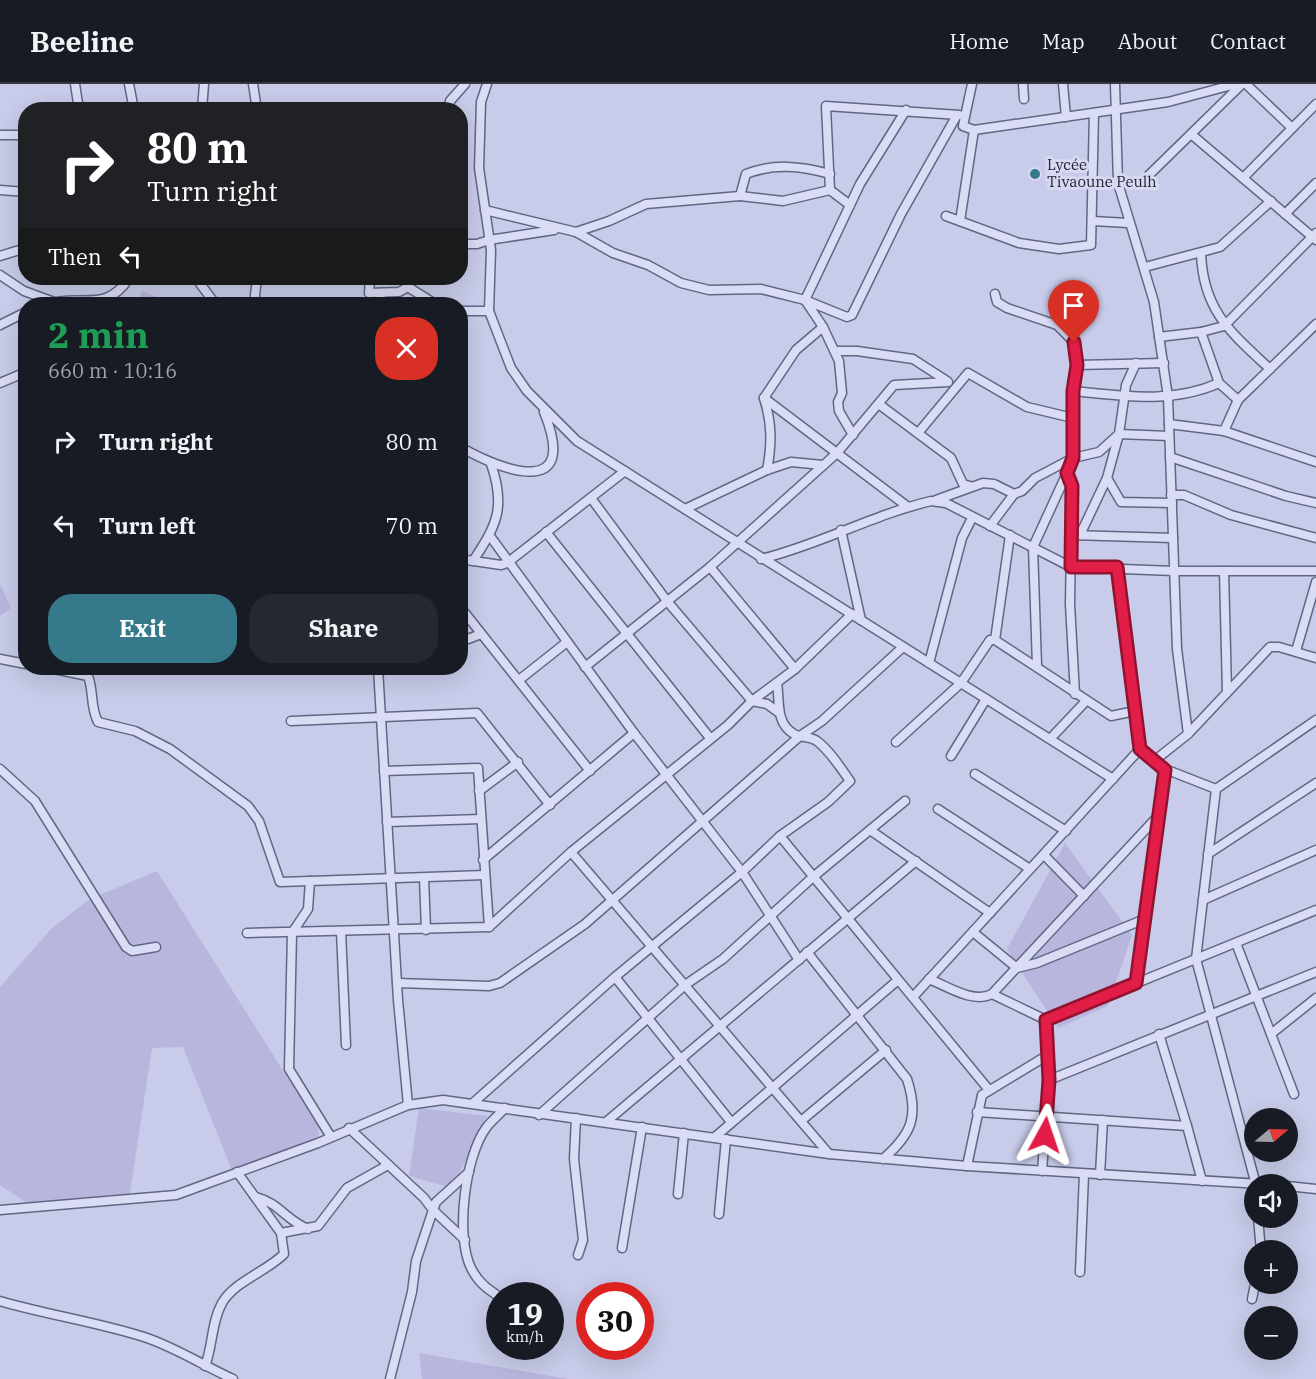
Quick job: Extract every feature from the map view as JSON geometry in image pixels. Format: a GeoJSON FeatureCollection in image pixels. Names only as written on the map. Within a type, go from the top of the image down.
{"type":"FeatureCollection","features":[{"type":"Feature","properties":{"kind":"street"},"geometry":{"type":"LineString","coordinates":[[75,84],[78,102]]}},
{"type":"Feature","properties":{"kind":"street"},"geometry":{"type":"LineString","coordinates":[[129,84],[132,102]]}},
{"type":"Feature","properties":{"kind":"street"},"geometry":{"type":"LineString","coordinates":[[203,102],[204,84]]}},
{"type":"Feature","properties":{"kind":"street"},"geometry":{"type":"LineString","coordinates":[[253,84],[256,102]]}},
{"type":"Feature","properties":{"kind":"street"},"geometry":{"type":"LineString","coordinates":[[450,102],[465,84]]}},
{"type":"Feature","properties":{"kind":"street"},"geometry":{"type":"LineString","coordinates":[[487,84],[481,102],[479,168],[489,240],[489,311],[511,368],[527,392],[577,441],[1113,779]]}},
{"type":"Feature","properties":{"kind":"street"},"geometry":{"type":"LineString","coordinates":[[485,210],[576,232],[613,254],[648,265],[681,283],[709,290],[761,289],[805,300],[847,317],[852,315],[901,214],[961,115],[972,84]]}},
{"type":"Feature","properties":{"kind":"street"},"geometry":{"type":"LineString","coordinates":[[1023,84],[1024,99]]}},
{"type":"Feature","properties":{"kind":"street"},"geometry":{"type":"LineString","coordinates":[[1063,84],[1066,117]]}},
{"type":"Feature","properties":{"kind":"street"},"geometry":{"type":"LineString","coordinates":[[1115,84],[1118,183],[1128,223],[1145,267],[1160,337],[1168,397],[1177,649],[1188,734]]}},
{"type":"Feature","properties":{"kind":"street"},"geometry":{"type":"LineString","coordinates":[[961,115],[963,126],[974,130],[1168,102],[1236,84]]}},
{"type":"Feature","properties":{"kind":"street"},"geometry":{"type":"LineString","coordinates":[[1149,175],[1244,84],[1292,128]]}},
{"type":"Feature","properties":{"kind":"street"},"geometry":{"type":"LineString","coordinates":[[1243,178],[1316,104]]}},
{"type":"Feature","properties":{"kind":"street"},"geometry":{"type":"LineString","coordinates":[[830,190],[826,106],[961,115]]}},
{"type":"Feature","properties":{"kind":"street"},"geometry":{"type":"LineString","coordinates":[[805,300],[860,184],[906,110]]}},
{"type":"Feature","properties":{"kind":"street"},"geometry":{"type":"LineString","coordinates":[[946,216],[1019,243],[1059,249],[1093,244],[1094,113]]}},
{"type":"Feature","properties":{"kind":"street"},"geometry":{"type":"LineString","coordinates":[[960,221],[974,130]]}},
{"type":"Feature","properties":{"kind":"street"},"geometry":{"type":"LineString","coordinates":[[1160,337],[1202,332],[1224,326],[1315,237],[1191,134]]}},
{"type":"Feature","properties":{"kind":"street"},"geometry":{"type":"LineString","coordinates":[[0,135],[18,135]]}},
{"type":"Feature","properties":{"kind":"street"},"geometry":{"type":"LineString","coordinates":[[740,196],[746,174],[757,170],[789,165],[830,174]]}},
{"type":"Feature","properties":{"kind":"street"},"geometry":{"type":"LineString","coordinates":[[1285,214],[1316,183]]}},
{"type":"Feature","properties":{"kind":"street"},"geometry":{"type":"LineString","coordinates":[[0,190],[18,191]]}},
{"type":"Feature","properties":{"kind":"street"},"geometry":{"type":"LineString","coordinates":[[830,190],[850,206]]}},
{"type":"Feature","properties":{"kind":"street"},"geometry":{"type":"LineString","coordinates":[[576,232],[609,221],[646,204],[740,196],[783,201],[830,190]]}},
{"type":"Feature","properties":{"kind":"street"},"geometry":{"type":"LineString","coordinates":[[1145,267],[1227,244],[1271,201]]}},
{"type":"Feature","properties":{"kind":"street"},"geometry":{"type":"LineString","coordinates":[[1093,221],[1128,223]]}},
{"type":"Feature","properties":{"kind":"street"},"geometry":{"type":"LineString","coordinates":[[468,244],[560,229]]}},
{"type":"Feature","properties":{"kind":"street"},"geometry":{"type":"LineString","coordinates":[[0,256],[18,250]]}},
{"type":"Feature","properties":{"kind":"street"},"geometry":{"type":"LineString","coordinates":[[1201,253],[1204,284],[1224,326],[1270,369]]}},
{"type":"Feature","properties":{"kind":"street"},"geometry":{"type":"LineString","coordinates":[[0,275],[37,297]]}},
{"type":"Feature","properties":{"kind":"street"},"geometry":{"type":"LineString","coordinates":[[110,297],[124,285]]}},
{"type":"Feature","properties":{"kind":"street"},"geometry":{"type":"LineString","coordinates":[[370,285],[369,293],[399,292],[408,287],[424,297]]}},
{"type":"Feature","properties":{"kind":"street"},"geometry":{"type":"LineString","coordinates":[[381,293],[381,297]]}},
{"type":"Feature","properties":{"kind":"street"},"geometry":{"type":"LineString","coordinates":[[995,294],[997,302],[1007,308],[1057,325],[1074,342],[1077,365],[1073,391],[1073,458],[1033,547],[1037,666]]}},
{"type":"Feature","properties":{"kind":"street"},"geometry":{"type":"LineString","coordinates":[[805,300],[823,327],[835,351],[843,378],[839,411],[853,435]]}},
{"type":"Feature","properties":{"kind":"street"},"geometry":{"type":"LineString","coordinates":[[468,310],[489,311]]}},
{"type":"Feature","properties":{"kind":"street"},"geometry":{"type":"LineString","coordinates":[[0,325],[18,316]]}},
{"type":"Feature","properties":{"kind":"street"},"geometry":{"type":"LineString","coordinates":[[1224,431],[1238,400],[1316,324]]}},
{"type":"Feature","properties":{"kind":"street"},"geometry":{"type":"LineString","coordinates":[[764,398],[796,350],[823,327]]}},
{"type":"Feature","properties":{"kind":"street"},"geometry":{"type":"LineString","coordinates":[[1202,332],[1219,383],[1238,400]]}},
{"type":"Feature","properties":{"kind":"street"},"geometry":{"type":"LineString","coordinates":[[835,351],[857,351],[913,359],[957,388]]}},
{"type":"Feature","properties":{"kind":"street"},"geometry":{"type":"LineString","coordinates":[[1075,535],[1107,478],[1119,434],[1126,385],[1136,363]]}},
{"type":"Feature","properties":{"kind":"street"},"geometry":{"type":"LineString","coordinates":[[1077,365],[1164,363]]}},
{"type":"Feature","properties":{"kind":"street"},"geometry":{"type":"LineString","coordinates":[[918,433],[968,373],[1027,407],[1073,418]]}},
{"type":"Feature","properties":{"kind":"street"},"geometry":{"type":"LineString","coordinates":[[3,381],[18,375]]}},
{"type":"Feature","properties":{"kind":"street"},"geometry":{"type":"LineString","coordinates":[[3,381],[18,380]]}},
{"type":"Feature","properties":{"kind":"street"},"geometry":{"type":"LineString","coordinates":[[585,667],[710,567],[837,453],[880,405],[894,385],[948,382]]}},
{"type":"Feature","properties":{"kind":"street"},"geometry":{"type":"LineString","coordinates":[[1073,391],[1168,397],[1202,390],[1219,383]]}},
{"type":"Feature","properties":{"kind":"street"},"geometry":{"type":"LineString","coordinates":[[764,398],[908,507]]}},
{"type":"Feature","properties":{"kind":"street"},"geometry":{"type":"LineString","coordinates":[[764,398],[771,421],[771,445],[767,470]]}},
{"type":"Feature","properties":{"kind":"street"},"geometry":{"type":"LineString","coordinates":[[880,405],[951,458],[963,484],[970,486]]}},
{"type":"Feature","properties":{"kind":"street"},"geometry":{"type":"LineString","coordinates":[[468,451],[491,464],[538,473],[547,468],[553,457],[554,437],[541,406]]}},
{"type":"Feature","properties":{"kind":"street"},"geometry":{"type":"LineString","coordinates":[[1169,424],[1224,431],[1293,457],[1316,462]]}},
{"type":"Feature","properties":{"kind":"street"},"geometry":{"type":"LineString","coordinates":[[761,559],[793,551],[841,530],[970,486],[994,484],[1014,494],[1022,491],[1035,478],[1073,458],[1099,452],[1119,434],[1169,436]]}},
{"type":"Feature","properties":{"kind":"street"},"geometry":{"type":"LineString","coordinates":[[1170,457],[1286,496],[1316,503]]}},
{"type":"Feature","properties":{"kind":"street"},"geometry":{"type":"LineString","coordinates":[[685,509],[767,470],[791,462],[823,465]]}},
{"type":"Feature","properties":{"kind":"street"},"geometry":{"type":"LineString","coordinates":[[473,561],[490,536],[499,512],[500,495],[491,464]]}},
{"type":"Feature","properties":{"kind":"street"},"geometry":{"type":"LineString","coordinates":[[468,560],[501,565],[507,563],[625,471]]}},
{"type":"Feature","properties":{"kind":"street"},"geometry":{"type":"LineString","coordinates":[[1067,473],[1072,486],[1075,535],[1070,604],[1075,694]]}},
{"type":"Feature","properties":{"kind":"street"},"geometry":{"type":"LineString","coordinates":[[1107,478],[1121,502],[1171,499],[1184,495],[1231,515],[1316,538]]}},
{"type":"Feature","properties":{"kind":"street"},"geometry":{"type":"LineString","coordinates":[[990,526],[1014,494]]}},
{"type":"Feature","properties":{"kind":"street"},"geometry":{"type":"LineString","coordinates":[[591,498],[667,601],[752,701],[767,704],[778,711]]}},
{"type":"Feature","properties":{"kind":"street"},"geometry":{"type":"LineString","coordinates":[[931,501],[946,502],[972,518],[1071,567],[1174,571],[1316,571]]}},
{"type":"Feature","properties":{"kind":"street"},"geometry":{"type":"LineString","coordinates":[[929,663],[962,538],[972,518]]}},
{"type":"Feature","properties":{"kind":"street"},"geometry":{"type":"LineString","coordinates":[[841,530],[861,620]]}},
{"type":"Feature","properties":{"kind":"street"},"geometry":{"type":"LineString","coordinates":[[546,532],[710,738]]}},
{"type":"Feature","properties":{"kind":"street"},"geometry":{"type":"LineString","coordinates":[[1075,535],[1173,538]]}},
{"type":"Feature","properties":{"kind":"street"},"geometry":{"type":"LineString","coordinates":[[490,536],[507,563],[634,733],[742,872],[799,960]]}},
{"type":"Feature","properties":{"kind":"street"},"geometry":{"type":"LineString","coordinates":[[995,640],[1010,536]]}},
{"type":"Feature","properties":{"kind":"street"},"geometry":{"type":"LineString","coordinates":[[710,567],[795,669]]}},
{"type":"Feature","properties":{"kind":"street"},"geometry":{"type":"LineString","coordinates":[[1117,567],[1140,749],[1165,770],[1216,789]]}},
{"type":"Feature","properties":{"kind":"street"},"geometry":{"type":"LineString","coordinates":[[1224,571],[1227,692]]}},
{"type":"Feature","properties":{"kind":"street"},"geometry":{"type":"LineString","coordinates":[[1296,651],[1316,582]]}},
{"type":"Feature","properties":{"kind":"street"},"geometry":{"type":"LineString","coordinates":[[247,933],[489,927],[571,852],[668,775],[752,701],[795,669],[852,614]]}},
{"type":"Feature","properties":{"kind":"street"},"geometry":{"type":"LineString","coordinates":[[468,620],[519,680],[590,771]]}},
{"type":"Feature","properties":{"kind":"street"},"geometry":{"type":"LineString","coordinates":[[468,639],[481,634]]}},
{"type":"Feature","properties":{"kind":"street"},"geometry":{"type":"LineString","coordinates":[[995,640],[1111,716],[1135,711]]}},
{"type":"Feature","properties":{"kind":"street"},"geometry":{"type":"LineString","coordinates":[[896,742],[961,683],[986,643],[995,640]]}},
{"type":"Feature","properties":{"kind":"street"},"geometry":{"type":"LineString","coordinates":[[519,680],[567,642]]}},
{"type":"Feature","properties":{"kind":"street"},"geometry":{"type":"LineString","coordinates":[[397,983],[489,986],[500,983],[585,924],[800,736],[822,721],[903,647]]}},
{"type":"Feature","properties":{"kind":"street"},"geometry":{"type":"LineString","coordinates":[[1154,761],[1188,734],[1270,647],[1296,651],[1316,658]]}},
{"type":"Feature","properties":{"kind":"street"},"geometry":{"type":"LineString","coordinates":[[0,659],[18,662]]}},
{"type":"Feature","properties":{"kind":"street"},"geometry":{"type":"LineString","coordinates":[[83,675],[88,676],[93,691],[92,710],[98,722],[135,731],[170,749],[248,806],[260,821],[280,882],[485,875]]}},
{"type":"Feature","properties":{"kind":"street"},"geometry":{"type":"LineString","coordinates":[[378,675],[397,983],[408,1105]]}},
{"type":"Feature","properties":{"kind":"street"},"geometry":{"type":"LineString","coordinates":[[472,1103],[615,977],[742,872],[780,836],[828,802],[850,781],[825,747],[814,738],[800,736],[787,728],[778,711],[777,683]]}},
{"type":"Feature","properties":{"kind":"street"},"geometry":{"type":"LineString","coordinates":[[951,756],[986,699]]}},
{"type":"Feature","properties":{"kind":"street"},"geometry":{"type":"LineString","coordinates":[[1050,739],[1086,701]]}},
{"type":"Feature","properties":{"kind":"street"},"geometry":{"type":"LineString","coordinates":[[291,721],[477,714],[518,762],[549,805]]}},
{"type":"Feature","properties":{"kind":"street"},"geometry":{"type":"LineString","coordinates":[[1253,1174],[1196,959],[1216,789],[1316,720]]}},
{"type":"Feature","properties":{"kind":"street"},"geometry":{"type":"LineString","coordinates":[[483,860],[634,733]]}},
{"type":"Feature","properties":{"kind":"street"},"geometry":{"type":"LineString","coordinates":[[913,997],[1140,749]]}},
{"type":"Feature","properties":{"kind":"street"},"geometry":{"type":"LineString","coordinates":[[479,791],[518,762]]}},
{"type":"Feature","properties":{"kind":"street"},"geometry":{"type":"LineString","coordinates":[[384,771],[477,768],[489,927]]}},
{"type":"Feature","properties":{"kind":"street"},"geometry":{"type":"LineString","coordinates":[[0,769],[35,801],[126,947],[132,951],[156,947]]}},
{"type":"Feature","properties":{"kind":"street"},"geometry":{"type":"LineString","coordinates":[[1136,983],[1165,770]]}},
{"type":"Feature","properties":{"kind":"street"},"geometry":{"type":"LineString","coordinates":[[975,774],[1066,831]]}},
{"type":"Feature","properties":{"kind":"street"},"geometry":{"type":"LineString","coordinates":[[1208,854],[1316,783]]}},
{"type":"Feature","properties":{"kind":"street"},"geometry":{"type":"LineString","coordinates":[[538,1115],[685,985],[723,959],[813,877],[905,801]]}},
{"type":"Feature","properties":{"kind":"street"},"geometry":{"type":"LineString","coordinates":[[938,809],[1030,869]]}},
{"type":"Feature","properties":{"kind":"street"},"geometry":{"type":"LineString","coordinates":[[929,979],[975,997],[984,998],[992,994],[1160,814]]}},
{"type":"Feature","properties":{"kind":"street"},"geometry":{"type":"LineString","coordinates":[[387,822],[481,819]]}},
{"type":"Feature","properties":{"kind":"street"},"geometry":{"type":"LineString","coordinates":[[870,830],[990,913]]}},
{"type":"Feature","properties":{"kind":"street"},"geometry":{"type":"LineString","coordinates":[[780,836],[989,1090]]}},
{"type":"Feature","properties":{"kind":"street"},"geometry":{"type":"LineString","coordinates":[[1203,900],[1316,850]]}},
{"type":"Feature","properties":{"kind":"street"},"geometry":{"type":"LineString","coordinates":[[571,852],[829,1154]]}},
{"type":"Feature","properties":{"kind":"street"},"geometry":{"type":"LineString","coordinates":[[1044,855],[1084,896]]}},
{"type":"Feature","properties":{"kind":"street"},"geometry":{"type":"LineString","coordinates":[[606,1122],[916,861]]}},
{"type":"Feature","properties":{"kind":"street"},"geometry":{"type":"LineString","coordinates":[[424,878],[426,930]]}},
{"type":"Feature","properties":{"kind":"street"},"geometry":{"type":"LineString","coordinates":[[310,881],[308,909],[292,933],[289,1069],[331,1137]]}},
{"type":"Feature","properties":{"kind":"street"},"geometry":{"type":"LineString","coordinates":[[992,994],[1046,1020],[1316,910]]}},
{"type":"Feature","properties":{"kind":"street"},"geometry":{"type":"LineString","coordinates":[[1017,968],[1037,963],[1145,919]]}},
{"type":"Feature","properties":{"kind":"street"},"geometry":{"type":"LineString","coordinates":[[341,931],[346,1045]]}},
{"type":"Feature","properties":{"kind":"street"},"geometry":{"type":"LineString","coordinates":[[973,932],[1017,968]]}},
{"type":"Feature","properties":{"kind":"street"},"geometry":{"type":"LineString","coordinates":[[1236,943],[1294,1094]]}},
{"type":"Feature","properties":{"kind":"street"},"geometry":{"type":"LineString","coordinates":[[807,952],[886,1050],[906,1079],[914,1101],[911,1122],[902,1142],[883,1159]]}},
{"type":"Feature","properties":{"kind":"street"},"geometry":{"type":"LineString","coordinates":[[1049,1080],[1210,1013],[1257,998],[1316,972]]}},
{"type":"Feature","properties":{"kind":"street"},"geometry":{"type":"LineString","coordinates":[[615,977],[731,1122]]}},
{"type":"Feature","properties":{"kind":"street"},"geometry":{"type":"LineString","coordinates":[[715,1137],[898,980]]}},
{"type":"Feature","properties":{"kind":"street"},"geometry":{"type":"LineString","coordinates":[[1271,1034],[1316,998]]}},
{"type":"Feature","properties":{"kind":"street"},"geometry":{"type":"LineString","coordinates":[[1042,1171],[1049,1080],[1046,1020]]}},
{"type":"Feature","properties":{"kind":"street"},"geometry":{"type":"LineString","coordinates":[[1159,1034],[1202,1181]]}},
{"type":"Feature","properties":{"kind":"street"},"geometry":{"type":"LineString","coordinates":[[801,1121],[886,1050]]}},
{"type":"Feature","properties":{"kind":"street"},"geometry":{"type":"LineString","coordinates":[[967,1166],[982,1095],[1048,1055]]}},
{"type":"Feature","properties":{"kind":"street"},"geometry":{"type":"LineString","coordinates":[[0,1210],[176,1195],[331,1137],[408,1105],[443,1100],[829,1154],[967,1166],[1244,1183]]}},
{"type":"Feature","properties":{"kind":"street"},"geometry":{"type":"LineString","coordinates":[[486,1288],[481,1285],[470,1267],[465,1240],[464,1213],[469,1172],[485,1129],[505,1108]]}},
{"type":"Feature","properties":{"kind":"street"},"geometry":{"type":"LineString","coordinates":[[977,1112],[1187,1126]]}},
{"type":"Feature","properties":{"kind":"street"},"geometry":{"type":"LineString","coordinates":[[576,1118],[574,1159],[583,1240],[578,1255]]}},
{"type":"Feature","properties":{"kind":"street"},"geometry":{"type":"LineString","coordinates":[[1100,1175],[1103,1120]]}},
{"type":"Feature","properties":{"kind":"street"},"geometry":{"type":"LineString","coordinates":[[622,1248],[642,1127]]}},
{"type":"Feature","properties":{"kind":"street"},"geometry":{"type":"LineString","coordinates":[[349,1128],[465,1240]]}},
{"type":"Feature","properties":{"kind":"street"},"geometry":{"type":"LineString","coordinates":[[678,1194],[684,1133]]}},
{"type":"Feature","properties":{"kind":"street"},"geometry":{"type":"LineString","coordinates":[[719,1214],[726,1139]]}},
{"type":"Feature","properties":{"kind":"street"},"geometry":{"type":"LineString","coordinates":[[281,1233],[318,1226],[347,1188],[388,1165]]}},
{"type":"Feature","properties":{"kind":"street"},"geometry":{"type":"LineString","coordinates":[[205,1366],[214,1325],[223,1302],[234,1290],[284,1254],[281,1233],[237,1172]]}},
{"type":"Feature","properties":{"kind":"street"},"geometry":{"type":"LineString","coordinates":[[390,1379],[412,1292],[416,1261],[436,1202],[469,1172]]}},
{"type":"Feature","properties":{"kind":"street"},"geometry":{"type":"LineString","coordinates":[[1080,1272],[1084,1174]]}},
{"type":"Feature","properties":{"kind":"street"},"geometry":{"type":"LineString","coordinates":[[1298,1187],[1316,1189]]}},
{"type":"Feature","properties":{"kind":"street"},"geometry":{"type":"LineString","coordinates":[[255,1197],[272,1202],[291,1222],[308,1229]]}},
{"type":"Feature","properties":{"kind":"street"},"geometry":{"type":"LineString","coordinates":[[1252,1299],[1253,1294]]}},
{"type":"Feature","properties":{"kind":"street"},"geometry":{"type":"LineString","coordinates":[[0,1301],[52,1316],[104,1325],[148,1338],[233,1379]]}},
{"type":"Feature","properties":{"kind":"shaded area"},"geometry":{"type":"Polygon","coordinates":[[[142,291],[157,297],[140,297],[142,291]]]}},
{"type":"Feature","properties":{"kind":"shaded area"},"geometry":{"type":"Polygon","coordinates":[[[0,584],[11,608],[0,616],[0,584]]]}},
{"type":"Feature","properties":{"kind":"shaded area"},"geometry":{"type":"Polygon","coordinates":[[[1065,843],[1132,935],[1108,1006],[1058,1028],[1007,949],[1065,843]]]}},
{"type":"Feature","properties":{"kind":"shaded area"},"geometry":{"type":"Polygon","coordinates":[[[157,871],[318,1126],[319,1138],[232,1171],[183,1047],[152,1048],[129,1199],[30,1205],[0,1185],[0,987],[52,928],[90,899],[157,871]]]}},
{"type":"Feature","properties":{"kind":"shaded area"},"geometry":{"type":"Polygon","coordinates":[[[419,1108],[487,1116],[452,1188],[409,1176],[419,1108]]]}},
{"type":"Feature","properties":{"kind":"shaded area"},"geometry":{"type":"Polygon","coordinates":[[[419,1353],[568,1379],[422,1379],[419,1353]]]}},
{"type":"Feature","properties":{"kind":"place","name":"Lycée Tivaoune Peulh"},"geometry":{"type":"Point","coordinates":[1035,174]}},
{"type":"Feature","properties":{"kind":"route"},"geometry":{"type":"LineString","coordinates":[[1045,1135],[1049,1080],[1046,1020],[1136,983],[1165,770],[1140,749],[1117,567],[1071,567],[1072,486],[1067,473],[1073,458],[1073,391],[1077,365],[1074,342]]}}]}
